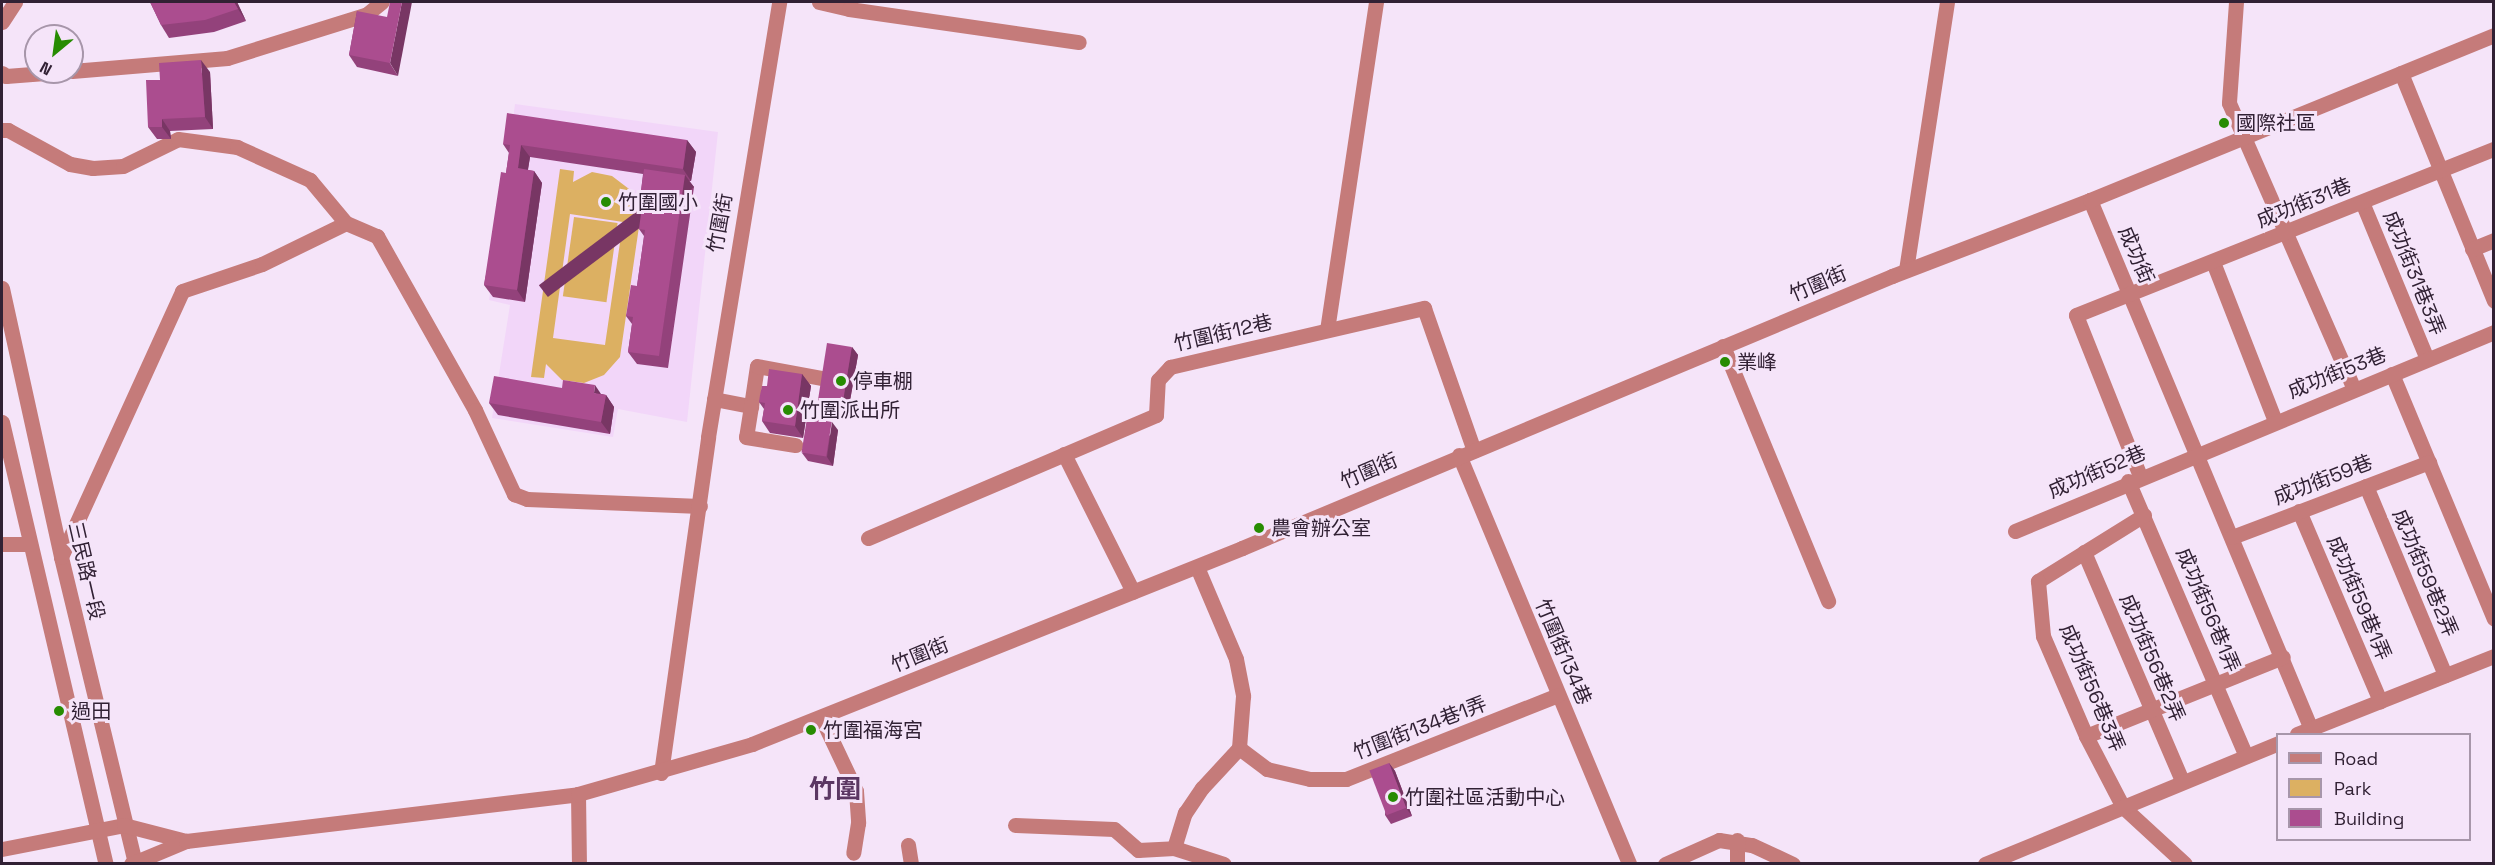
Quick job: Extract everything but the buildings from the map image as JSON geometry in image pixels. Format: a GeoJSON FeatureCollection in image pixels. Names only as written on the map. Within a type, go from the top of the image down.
{"type":"FeatureCollection","features":[{"type":"Feature","properties":{"kind":"street"},"geometry":{"type":"LineString","coordinates":[[2,22],[15,2]]}},
{"type":"Feature","properties":{"kind":"street"},"geometry":{"type":"LineString","coordinates":[[84,70],[227,58],[367,14],[382,2]]}},
{"type":"Feature","properties":{"kind":"street","name":"竹圍街"},"geometry":{"type":"LineString","coordinates":[[662,773],[714,399],[779,2]]}},
{"type":"Feature","properties":{"kind":"street"},"geometry":{"type":"LineString","coordinates":[[819,2],[849,9],[1079,42]]}},
{"type":"Feature","properties":{"kind":"street"},"geometry":{"type":"LineString","coordinates":[[1327,330],[1376,2]]}},
{"type":"Feature","properties":{"kind":"street"},"geometry":{"type":"LineString","coordinates":[[1906,270],[1947,2]]}},
{"type":"Feature","properties":{"kind":"street"},"geometry":{"type":"LineString","coordinates":[[2236,2],[2229,103],[2246,137],[2354,389]]}},
{"type":"Feature","properties":{"kind":"street"},"geometry":{"type":"LineString","coordinates":[[2090,200],[2493,35]]}},
{"type":"Feature","properties":{"kind":"street"},"geometry":{"type":"LineString","coordinates":[[2401,73],[2493,301]]}},
{"type":"Feature","properties":{"kind":"street"},"geometry":{"type":"LineString","coordinates":[[3,78],[24,76]]}},
{"type":"Feature","properties":{"kind":"street"},"geometry":{"type":"LineString","coordinates":[[2,130],[8,130],[70,164],[93,168],[123,165],[178,139],[237,147],[310,180],[346,223],[377,236],[476,410],[514,494],[526,499],[700,506]]}},
{"type":"Feature","properties":{"kind":"street","name":"成功街31巷"},"geometry":{"type":"LineString","coordinates":[[2134,479],[2076,315],[2130,296],[2493,149]]}},
{"type":"Feature","properties":{"kind":"street","name":"竹圍街"},"geometry":{"type":"LineString","coordinates":[[186,841],[578,794],[662,773],[821,717],[1197,567],[1906,270],[2090,200]]}},
{"type":"Feature","properties":{"kind":"street","name":"成功街"},"geometry":{"type":"LineString","coordinates":[[2090,200],[2283,657],[2304,732]]}},
{"type":"Feature","properties":{"kind":"street","name":"成功街31巷3弄"},"geometry":{"type":"LineString","coordinates":[[2362,202],[2427,359]]}},
{"type":"Feature","properties":{"kind":"street"},"geometry":{"type":"LineString","coordinates":[[61,557],[182,291],[262,264],[346,223]]}},
{"type":"Feature","properties":{"kind":"street"},"geometry":{"type":"LineString","coordinates":[[2472,249],[2493,240]]}},
{"type":"Feature","properties":{"kind":"street"},"geometry":{"type":"LineString","coordinates":[[2213,262],[2275,421]]}},
{"type":"Feature","properties":{"kind":"street","name":"三民路一段"},"geometry":{"type":"LineString","coordinates":[[2,288],[61,557],[133,863]]}},
{"type":"Feature","properties":{"kind":"street","name":"竹圍街12巷"},"geometry":{"type":"LineString","coordinates":[[868,538],[1156,415],[1158,380],[1170,367],[1424,308],[1466,453]]}},
{"type":"Feature","properties":{"kind":"street","name":"成功街53巷"},"geometry":{"type":"LineString","coordinates":[[2197,453],[2493,332]]}},
{"type":"Feature","properties":{"kind":"street"},"geometry":{"type":"LineString","coordinates":[[1723,346],[1828,601]]}},
{"type":"Feature","properties":{"kind":"street"},"geometry":{"type":"LineString","coordinates":[[795,445],[746,437],[757,366],[822,378]]}},
{"type":"Feature","properties":{"kind":"street"},"geometry":{"type":"LineString","coordinates":[[2391,374],[2493,620]]}},
{"type":"Feature","properties":{"kind":"street"},"geometry":{"type":"LineString","coordinates":[[714,399],[751,406]]}},
{"type":"Feature","properties":{"kind":"street"},"geometry":{"type":"LineString","coordinates":[[2,422],[106,864]]}},
{"type":"Feature","properties":{"kind":"street","name":"竹圍街134巷"},"geometry":{"type":"LineString","coordinates":[[1466,453],[1558,695],[1629,864]]}},
{"type":"Feature","properties":{"kind":"street","name":"成功街52巷"},"geometry":{"type":"LineString","coordinates":[[2015,531],[2197,453]]}},
{"type":"Feature","properties":{"kind":"street"},"geometry":{"type":"LineString","coordinates":[[1064,454],[1133,592]]}},
{"type":"Feature","properties":{"kind":"street","name":"成功街59巷"},"geometry":{"type":"LineString","coordinates":[[2232,537],[2429,462]]}},
{"type":"Feature","properties":{"kind":"street","name":"成功街56巷1弄"},"geometry":{"type":"LineString","coordinates":[[2134,479],[2144,515],[2246,756]]}},
{"type":"Feature","properties":{"kind":"street","name":"成功街59巷2弄"},"geometry":{"type":"LineString","coordinates":[[2366,486],[2445,675]]}},
{"type":"Feature","properties":{"kind":"street","name":"成功街59巷1弄"},"geometry":{"type":"LineString","coordinates":[[2299,511],[2380,701]]}},
{"type":"Feature","properties":{"kind":"street"},"geometry":{"type":"LineString","coordinates":[[2084,552],[2144,515]]}},
{"type":"Feature","properties":{"kind":"street"},"geometry":{"type":"LineString","coordinates":[[2,544],[30,544]]}},
{"type":"Feature","properties":{"kind":"street","name":"成功街56巷3弄"},"geometry":{"type":"LineString","coordinates":[[2084,552],[2038,581],[2043,636],[2086,736],[2123,807],[2185,864]]}},
{"type":"Feature","properties":{"kind":"street","name":"成功街56巷2弄"},"geometry":{"type":"LineString","coordinates":[[2084,552],[2182,781]]}},
{"type":"Feature","properties":{"kind":"street"},"geometry":{"type":"LineString","coordinates":[[1174,848],[1185,813],[1202,788],[1239,748],[1243,696],[1236,659],[1197,567]]}},
{"type":"Feature","properties":{"kind":"street"},"geometry":{"type":"LineString","coordinates":[[2304,732],[2493,656]]}},
{"type":"Feature","properties":{"kind":"street"},"geometry":{"type":"LineString","coordinates":[[2086,736],[2283,657]]}},
{"type":"Feature","properties":{"kind":"street","name":"竹圍街134巷1弄"},"geometry":{"type":"LineString","coordinates":[[1239,748],[1267,769],[1310,779],[1346,778],[1558,695]]}},
{"type":"Feature","properties":{"kind":"street"},"geometry":{"type":"LineString","coordinates":[[821,717],[856,791],[858,823],[852,853]]}},
{"type":"Feature","properties":{"kind":"street"},"geometry":{"type":"LineString","coordinates":[[1985,864],[2276,743]]}},
{"type":"Feature","properties":{"kind":"street"},"geometry":{"type":"LineString","coordinates":[[578,794],[579,864]]}},
{"type":"Feature","properties":{"kind":"street"},"geometry":{"type":"LineString","coordinates":[[2,849],[124,825],[186,841]]}},
{"type":"Feature","properties":{"kind":"street"},"geometry":{"type":"LineString","coordinates":[[1015,825],[1114,829],[1138,850],[1174,848],[1224,864]]}},
{"type":"Feature","properties":{"kind":"street"},"geometry":{"type":"LineString","coordinates":[[1665,864],[1719,840],[1737,840],[1793,864]]}},
{"type":"Feature","properties":{"kind":"street"},"geometry":{"type":"LineString","coordinates":[[1737,840],[1737,864]]}},
{"type":"Feature","properties":{"kind":"street"},"geometry":{"type":"LineString","coordinates":[[133,863],[186,841]]}},
{"type":"Feature","properties":{"kind":"street"},"geometry":{"type":"LineString","coordinates":[[908,845],[911,864]]}},
{"type":"Feature","properties":{"kind":"shaded area","name":"竹圍國小"},"geometry":{"type":"Polygon","coordinates":[[[515,104],[718,132],[687,422],[618,409],[613,437],[492,418],[510,305],[489,300],[515,104]]]}},
{"type":"Feature","properties":{"kind":"green space"},"geometry":{"type":"Polygon","coordinates":[[[560,169],[574,171],[573,182],[592,172],[612,176],[633,192],[641,213],[620,357],[604,375],[584,383],[562,380],[546,364],[544,378],[531,377],[560,169]],[[570,214],[553,338],[605,345],[623,222],[570,214]]]}},
{"type":"Feature","properties":{"kind":"green space"},"geometry":{"type":"Polygon","coordinates":[[[574,217],[618,223],[606,302],[563,296],[574,217]]]}},
{"type":"Feature","properties":{"kind":"place","name":"國際社區"},"geometry":{"type":"Point","coordinates":[2224,123]}},
{"type":"Feature","properties":{"kind":"place","name":"竹圍國小"},"geometry":{"type":"Point","coordinates":[606,202]}},
{"type":"Feature","properties":{"kind":"place","name":"業峰"},"geometry":{"type":"Point","coordinates":[1725,362]}},
{"type":"Feature","properties":{"kind":"place","name":"停車棚"},"geometry":{"type":"Point","coordinates":[841,381]}},
{"type":"Feature","properties":{"kind":"place","name":"竹圍派出所"},"geometry":{"type":"Point","coordinates":[788,410]}},
{"type":"Feature","properties":{"kind":"place","name":"農會辦公室"},"geometry":{"type":"Point","coordinates":[1259,528]}},
{"type":"Feature","properties":{"kind":"place","name":"過田"},"geometry":{"type":"Point","coordinates":[59,711]}},
{"type":"Feature","properties":{"kind":"place","name":"竹圍福海宮"},"geometry":{"type":"Point","coordinates":[811,730]}},
{"type":"Feature","properties":{"kind":"place","name":"竹圍社區活動中心"},"geometry":{"type":"Point","coordinates":[1393,797]}},
{"type":"Feature","properties":{"kind":"district","name":"竹圍"},"geometry":{"type":"Point","coordinates":[835,790]}}]}
